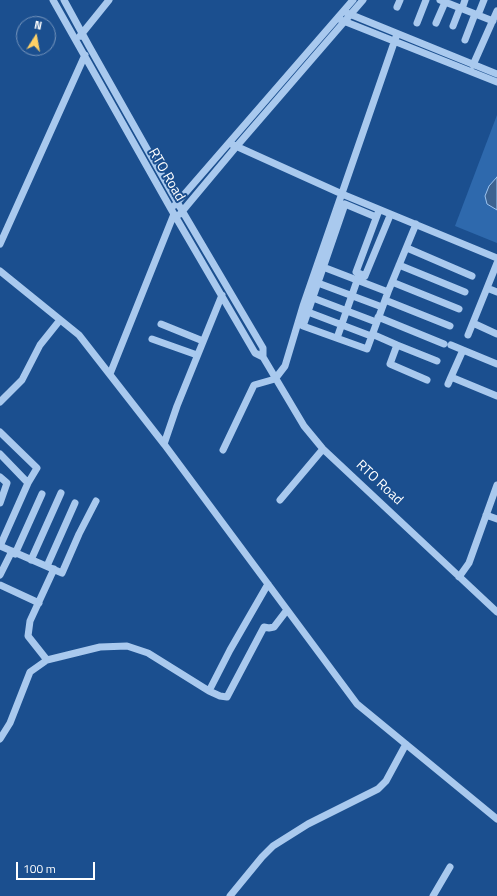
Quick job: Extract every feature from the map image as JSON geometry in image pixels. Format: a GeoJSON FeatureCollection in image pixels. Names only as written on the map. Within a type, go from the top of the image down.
{"type":"FeatureCollection","features":[{"type":"Feature","properties":{"kind":"street","name":"RTO Road"},"geometry":{"type":"LineString","coordinates":[[53,0],[84,57],[255,353],[263,357]]}},
{"type":"Feature","properties":{"kind":"street","name":"RTO Road"},"geometry":{"type":"LineString","coordinates":[[63,0],[182,211],[263,348],[263,357],[304,426],[323,449],[497,612]]}},
{"type":"Feature","properties":{"kind":"street"},"geometry":{"type":"LineString","coordinates":[[76,41],[109,0]]}},
{"type":"Feature","properties":{"kind":"street"},"geometry":{"type":"LineString","coordinates":[[341,20],[343,12],[353,0]]}},
{"type":"Feature","properties":{"kind":"street"},"geometry":{"type":"LineString","coordinates":[[110,374],[174,214],[177,202],[232,145],[341,20],[350,15],[363,0]]}},
{"type":"Feature","properties":{"kind":"street"},"geometry":{"type":"LineString","coordinates":[[396,7],[400,0]]}},
{"type":"Feature","properties":{"kind":"street"},"geometry":{"type":"LineString","coordinates":[[417,23],[426,0]]}},
{"type":"Feature","properties":{"kind":"street"},"geometry":{"type":"LineString","coordinates":[[453,26],[465,0]]}},
{"type":"Feature","properties":{"kind":"street"},"geometry":{"type":"LineString","coordinates":[[465,40],[484,0]]}},
{"type":"Feature","properties":{"kind":"street"},"geometry":{"type":"LineString","coordinates":[[436,23],[444,1],[492,21]]}},
{"type":"Feature","properties":{"kind":"street"},"geometry":{"type":"LineString","coordinates":[[474,65],[497,11]]}},
{"type":"Feature","properties":{"kind":"street"},"geometry":{"type":"LineString","coordinates":[[343,12],[497,74]]}},
{"type":"Feature","properties":{"kind":"street"},"geometry":{"type":"LineString","coordinates":[[341,20],[497,82]]}},
{"type":"Feature","properties":{"kind":"street"},"geometry":{"type":"LineString","coordinates":[[223,450],[254,386],[275,379],[284,366],[303,306],[397,34]]}},
{"type":"Feature","properties":{"kind":"street"},"geometry":{"type":"LineString","coordinates":[[0,244],[89,46]]}},
{"type":"Feature","properties":{"kind":"street"},"geometry":{"type":"LineString","coordinates":[[232,145],[342,194],[497,258]]}},
{"type":"Feature","properties":{"kind":"street"},"geometry":{"type":"LineString","coordinates":[[174,214],[182,211],[232,145]]}},
{"type":"Feature","properties":{"kind":"street"},"geometry":{"type":"LineString","coordinates":[[376,216],[345,204],[303,326],[366,349],[416,224]]}},
{"type":"Feature","properties":{"kind":"street"},"geometry":{"type":"LineString","coordinates":[[338,338],[358,277],[356,272],[379,209]]}},
{"type":"Feature","properties":{"kind":"street"},"geometry":{"type":"LineString","coordinates":[[358,277],[365,276],[389,218]]}},
{"type":"Feature","properties":{"kind":"street"},"geometry":{"type":"LineString","coordinates":[[406,248],[472,276]]}},
{"type":"Feature","properties":{"kind":"street"},"geometry":{"type":"LineString","coordinates":[[201,259],[209,255]]}},
{"type":"Feature","properties":{"kind":"street"},"geometry":{"type":"LineString","coordinates":[[468,335],[497,263]]}},
{"type":"Feature","properties":{"kind":"street"},"geometry":{"type":"LineString","coordinates":[[399,265],[465,292]]}},
{"type":"Feature","properties":{"kind":"street"},"geometry":{"type":"LineString","coordinates":[[324,267],[358,277],[388,292]]}},
{"type":"Feature","properties":{"kind":"street"},"geometry":{"type":"LineString","coordinates":[[0,271],[79,335],[164,444],[356,704],[497,819]]}},
{"type":"Feature","properties":{"kind":"street"},"geometry":{"type":"LineString","coordinates":[[392,282],[458,309]]}},
{"type":"Feature","properties":{"kind":"street"},"geometry":{"type":"LineString","coordinates":[[318,283],[352,295],[384,303],[450,326]]}},
{"type":"Feature","properties":{"kind":"street"},"geometry":{"type":"LineString","coordinates":[[487,288],[497,292]]}},
{"type":"Feature","properties":{"kind":"street"},"geometry":{"type":"LineString","coordinates":[[164,444],[197,355],[222,295]]}},
{"type":"Feature","properties":{"kind":"street"},"geometry":{"type":"LineString","coordinates":[[313,298],[347,311],[377,319],[447,344],[497,364]]}},
{"type":"Feature","properties":{"kind":"street"},"geometry":{"type":"LineString","coordinates":[[308,312],[437,361]]}},
{"type":"Feature","properties":{"kind":"street"},"geometry":{"type":"LineString","coordinates":[[0,402],[22,380],[40,345],[60,320]]}},
{"type":"Feature","properties":{"kind":"street"},"geometry":{"type":"LineString","coordinates":[[473,323],[497,334]]}},
{"type":"Feature","properties":{"kind":"street"},"geometry":{"type":"LineString","coordinates":[[161,324],[203,341]]}},
{"type":"Feature","properties":{"kind":"street"},"geometry":{"type":"LineString","coordinates":[[152,339],[197,355]]}},
{"type":"Feature","properties":{"kind":"street"},"geometry":{"type":"LineString","coordinates":[[398,345],[390,364],[427,380]]}},
{"type":"Feature","properties":{"kind":"street"},"geometry":{"type":"LineString","coordinates":[[448,384],[463,350]]}},
{"type":"Feature","properties":{"kind":"street"},"geometry":{"type":"LineString","coordinates":[[451,377],[497,396]]}},
{"type":"Feature","properties":{"kind":"street"},"geometry":{"type":"LineString","coordinates":[[0,432],[37,468],[28,482],[0,546],[62,573],[79,534],[96,501]]}},
{"type":"Feature","properties":{"kind":"street"},"geometry":{"type":"LineString","coordinates":[[280,500],[323,449]]}},
{"type":"Feature","properties":{"kind":"street"},"geometry":{"type":"LineString","coordinates":[[0,454],[28,482]]}},
{"type":"Feature","properties":{"kind":"street"},"geometry":{"type":"LineString","coordinates":[[0,477],[7,483],[0,503]]}},
{"type":"Feature","properties":{"kind":"street"},"geometry":{"type":"LineString","coordinates":[[459,577],[469,563],[497,484]]}},
{"type":"Feature","properties":{"kind":"street"},"geometry":{"type":"LineString","coordinates":[[31,560],[62,493]]}},
{"type":"Feature","properties":{"kind":"street"},"geometry":{"type":"LineString","coordinates":[[0,575],[14,552],[42,494]]}},
{"type":"Feature","properties":{"kind":"street"},"geometry":{"type":"LineString","coordinates":[[48,660],[28,636],[30,621],[39,603],[74,503]]}},
{"type":"Feature","properties":{"kind":"street"},"geometry":{"type":"LineString","coordinates":[[486,515],[497,520]]}},
{"type":"Feature","properties":{"kind":"street"},"geometry":{"type":"LineString","coordinates":[[209,691],[230,650],[268,584]]}},
{"type":"Feature","properties":{"kind":"street"},"geometry":{"type":"LineString","coordinates":[[0,585],[39,603]]}},
{"type":"Feature","properties":{"kind":"street"},"geometry":{"type":"LineString","coordinates":[[0,739],[10,723],[30,672],[48,660],[100,647],[127,646],[148,653],[209,691],[220,696],[227,697],[264,627],[274,627],[287,610]]}},
{"type":"Feature","properties":{"kind":"street"},"geometry":{"type":"LineString","coordinates":[[230,896],[273,846],[308,824],[378,789],[386,781],[406,744]]}},
{"type":"Feature","properties":{"kind":"street"},"geometry":{"type":"LineString","coordinates":[[434,895],[450,867]]}},
{"type":"Feature","properties":{"kind":"shaded area"},"geometry":{"type":"Polygon","coordinates":[[[497,115],[497,243],[455,226],[497,115]]]}},
{"type":"Feature","properties":{"kind":"shaded area"},"geometry":{"type":"Polygon","coordinates":[[[497,177],[497,210],[487,204],[485,196],[489,186],[497,177]]]}}]}
